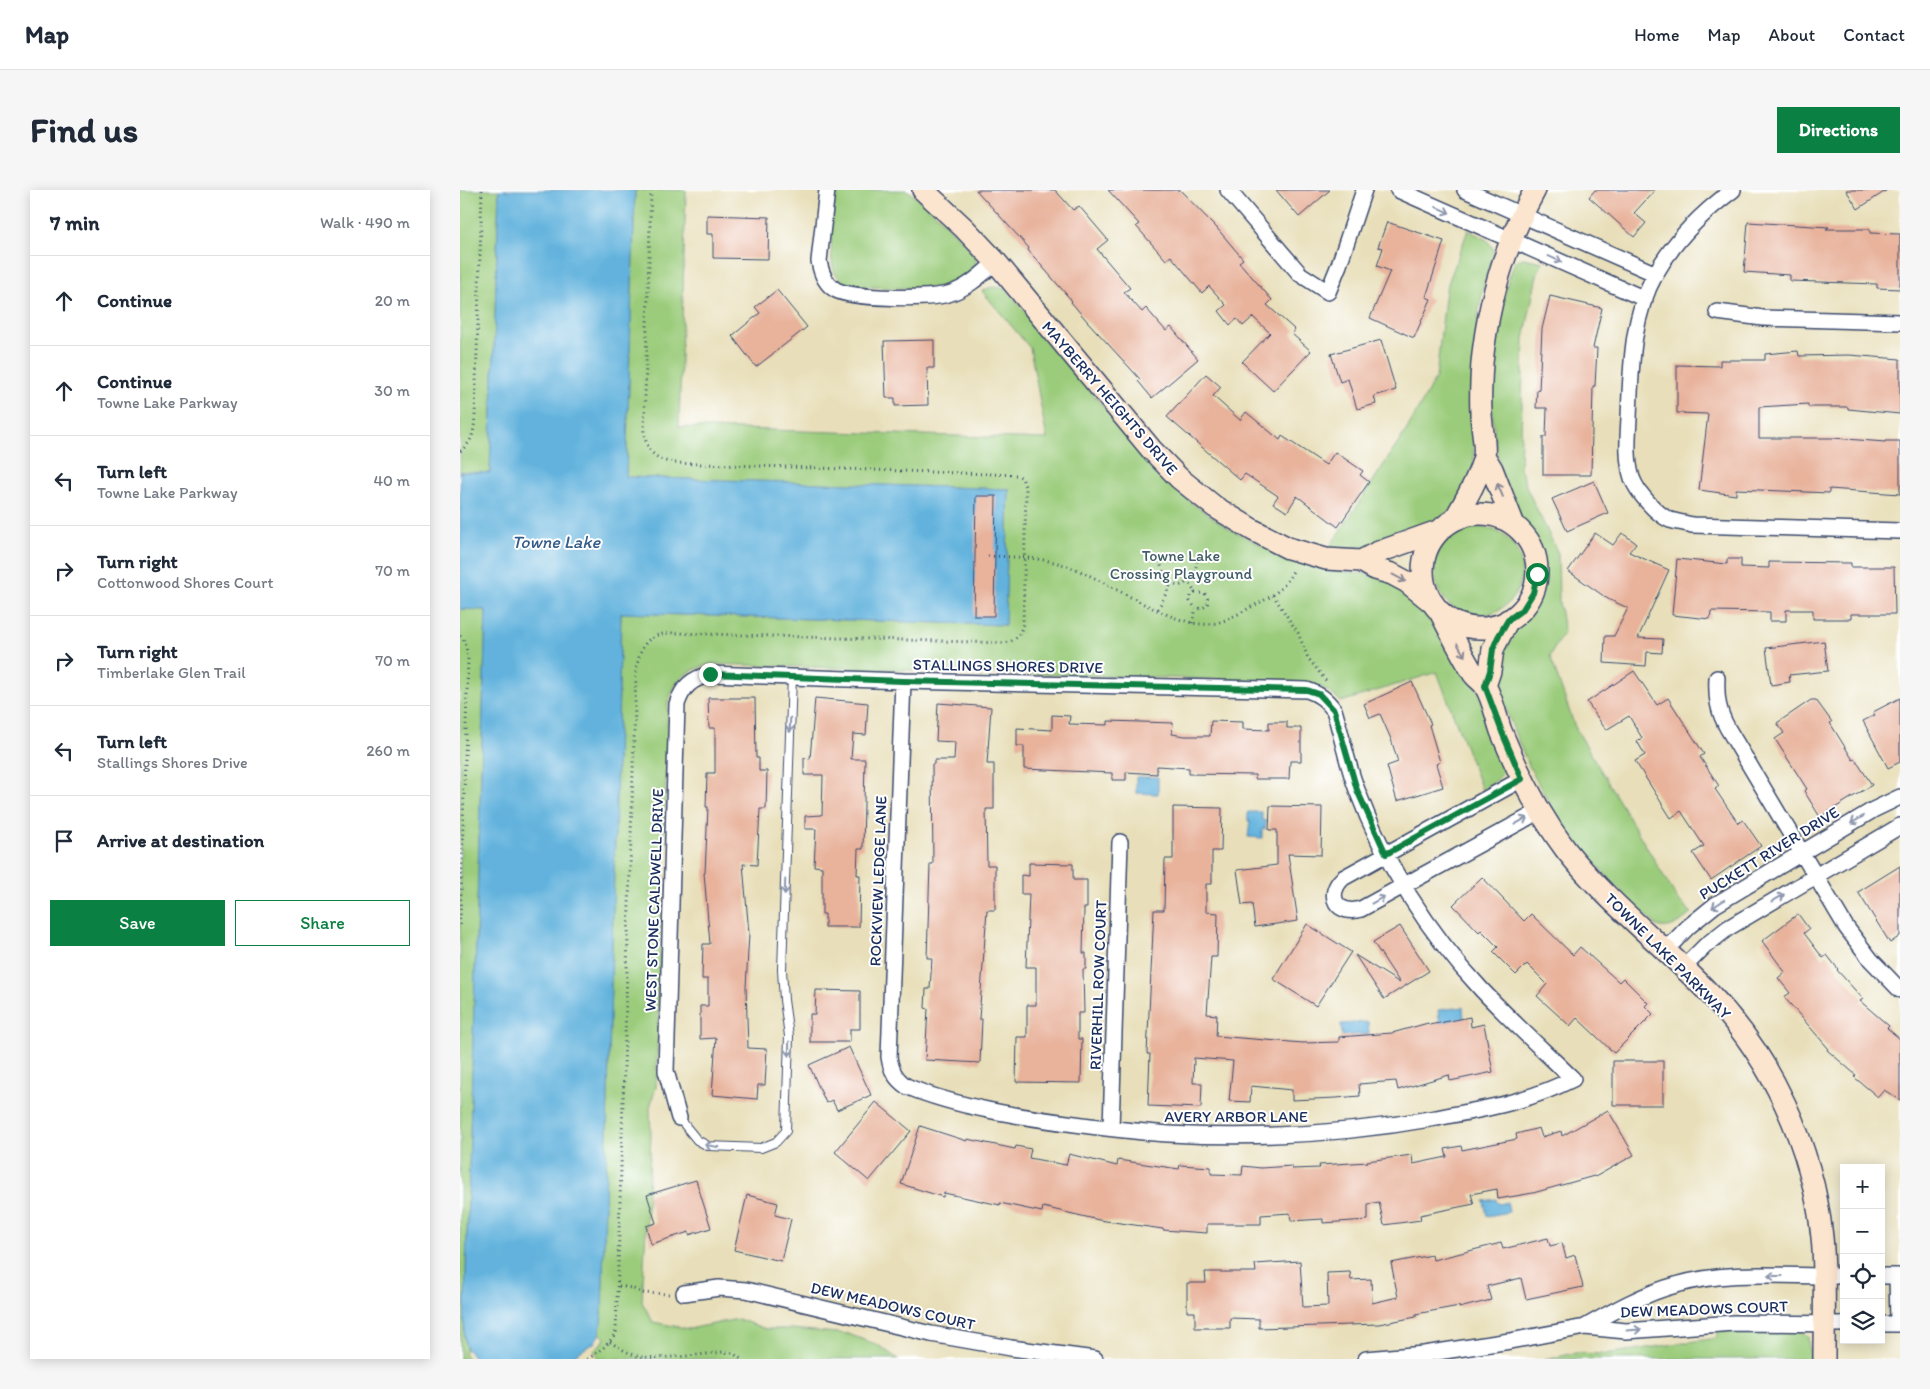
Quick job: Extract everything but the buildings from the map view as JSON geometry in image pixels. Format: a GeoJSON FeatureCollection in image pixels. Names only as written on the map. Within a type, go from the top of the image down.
{"type":"FeatureCollection","features":[{"type":"Feature","properties":{"kind":"street"},"geometry":{"type":"LineString","coordinates":[[827,190],[819,261],[821,272],[827,283],[836,290],[852,295],[930,297],[950,294],[969,285],[996,262]]}},
{"type":"Feature","properties":{"kind":"street","name":"MAYBERRY HEIGHTS DRIVE"},"geometry":{"type":"LineString","coordinates":[[923,190],[964,228],[996,262],[1151,449],[1179,478],[1215,507],[1288,548],[1326,558],[1361,561],[1407,582],[1436,607]]}},
{"type":"Feature","properties":{"kind":"street"},"geometry":{"type":"LineString","coordinates":[[1228,190],[1300,274],[1328,292],[1339,266],[1364,190]]}},
{"type":"Feature","properties":{"kind":"street"},"geometry":{"type":"LineString","coordinates":[[1398,190],[1644,299]]}},
{"type":"Feature","properties":{"kind":"street"},"geometry":{"type":"LineString","coordinates":[[1465,190],[1656,274]]}},
{"type":"Feature","properties":{"kind":"street"},"geometry":{"type":"LineString","coordinates":[[1361,561],[1376,553],[1447,525],[1475,514],[1495,516],[1514,525],[1527,538],[1535,556],[1537,574],[1533,593],[1523,609],[1508,620],[1491,627],[1473,627],[1455,622],[1436,607],[1423,579],[1425,553],[1447,525],[1473,486],[1484,456],[1481,410],[1488,318],[1497,279],[1510,240],[1535,190]]}},
{"type":"Feature","properties":{"kind":"street"},"geometry":{"type":"LineString","coordinates":[[1733,190],[1705,212],[1680,239],[1656,274],[1644,299],[1635,331],[1631,363],[1628,451],[1632,478],[1647,502],[1668,519],[1692,525],[1900,531]]}},
{"type":"Feature","properties":{"kind":"street"},"geometry":{"type":"LineString","coordinates":[[1717,312],[1763,318],[1900,322]]}},
{"type":"Feature","properties":{"kind":"street"},"geometry":{"type":"LineString","coordinates":[[1484,456],[1492,469],[1514,525]]}},
{"type":"Feature","properties":{"kind":"street","name":"TOWNE LAKE PARKWAY"},"geometry":{"type":"LineString","coordinates":[[1436,607],[1475,676],[1485,686],[1522,779],[1540,811],[1566,850],[1595,882],[1708,992],[1733,1021],[1760,1058],[1782,1100],[1801,1144],[1813,1186],[1822,1235],[1834,1276],[1834,1324],[1824,1359]]}},
{"type":"Feature","properties":{"kind":"street"},"geometry":{"type":"LineString","coordinates":[[1485,686],[1490,671],[1493,649],[1508,620]]}},
{"type":"Feature","properties":{"kind":"street","name":"STALLINGS SHORES DRIVE"},"geometry":{"type":"LineString","coordinates":[[687,684],[697,677],[710,674],[903,681],[1307,690],[1319,694],[1334,710],[1357,790],[1386,854]]}},
{"type":"Feature","properties":{"kind":"street"},"geometry":{"type":"LineString","coordinates":[[1717,678],[1716,694],[1721,716],[1846,927],[1871,960],[1900,990]]}},
{"type":"Feature","properties":{"kind":"street","name":"ROCKVIEW LEDGE LANE"},"geometry":{"type":"LineString","coordinates":[[899,1081],[891,1069],[888,1057],[903,681]]}},
{"type":"Feature","properties":{"kind":"street","name":"WEST STONE CALDWELL DRIVE"},"geometry":{"type":"LineString","coordinates":[[679,1118],[666,1071],[677,704],[681,692],[687,684]]}},
{"type":"Feature","properties":{"kind":"street"},"geometry":{"type":"LineString","coordinates":[[1522,779],[1343,878],[1336,884],[1334,893],[1336,902],[1342,909],[1351,912],[1361,909],[1540,811]]}},
{"type":"Feature","properties":{"kind":"street","name":"PUCKETT RIVER DRIVE"},"geometry":{"type":"LineString","coordinates":[[1683,968],[1705,946],[1873,810],[1900,797]]}},
{"type":"Feature","properties":{"kind":"street","name":"PUCKETT RIVER DRIVE"},"geometry":{"type":"LineString","coordinates":[[1665,951],[1688,927],[1715,905],[1900,826]]}},
{"type":"Feature","properties":{"kind":"street","name":"RIVERHILL ROW COURT"},"geometry":{"type":"LineString","coordinates":[[1111,1128],[1120,842]]}},
{"type":"Feature","properties":{"kind":"street"},"geometry":{"type":"LineString","coordinates":[[1386,854],[1404,886]]}},
{"type":"Feature","properties":{"kind":"street","name":"AVERY ARBOR LANE"},"geometry":{"type":"LineString","coordinates":[[899,1081],[917,1091],[964,1104],[1034,1119],[1167,1134],[1232,1137],[1323,1134],[1397,1125],[1513,1104],[1541,1094],[1573,1079],[1481,989],[1432,929],[1404,886]]}},
{"type":"Feature","properties":{"kind":"street","name":"DEW MEADOWS COURT"},"geometry":{"type":"LineString","coordinates":[[1586,1327],[1616,1310],[1674,1285],[1702,1279],[1729,1276],[1834,1276]]}},
{"type":"Feature","properties":{"kind":"street"},"geometry":{"type":"LineString","coordinates":[[1885,1276],[1898,1276],[1899,1324],[1885,1324]]}},
{"type":"Feature","properties":{"kind":"street","name":"DEW MEADOWS COURT"},"geometry":{"type":"LineString","coordinates":[[684,1293],[719,1288],[746,1290],[931,1334],[1011,1348],[1095,1359]]}},
{"type":"Feature","properties":{"kind":"street","name":"DEW MEADOWS COURT"},"geometry":{"type":"LineString","coordinates":[[1366,1359],[1443,1351],[1586,1327],[1626,1331],[1734,1323],[1834,1324]]}},
{"type":"Feature","properties":{"kind":"lane"},"geometry":{"type":"LineString","coordinates":[[679,1118],[697,1140],[708,1146],[761,1148],[776,1142],[786,1131],[790,1036],[784,1000],[782,970],[792,676]]}},
{"type":"Feature","properties":{"kind":"path"},"geometry":{"type":"LineString","coordinates":[[460,451],[468,444],[472,437],[475,416],[482,190]]}},
{"type":"Feature","properties":{"kind":"path"},"geometry":{"type":"LineString","coordinates":[[988,556],[1056,562],[1094,578],[1158,610],[1192,623],[1207,625],[1234,617],[1273,595],[1284,587],[1293,571]]}},
{"type":"Feature","properties":{"kind":"path"},"geometry":{"type":"LineString","coordinates":[[1171,584],[1177,585],[1188,580],[1196,572],[1197,560]]}},
{"type":"Feature","properties":{"kind":"path"},"geometry":{"type":"LineString","coordinates":[[1159,561],[1171,584]]}},
{"type":"Feature","properties":{"kind":"path"},"geometry":{"type":"LineString","coordinates":[[1188,580],[1195,593]]}},
{"type":"Feature","properties":{"kind":"path"},"geometry":{"type":"LineString","coordinates":[[1158,610],[1171,584]]}},
{"type":"Feature","properties":{"kind":"path"},"geometry":{"type":"LineString","coordinates":[[1195,593],[1204,593],[1208,597],[1209,602],[1202,609],[1196,609],[1190,601],[1191,596],[1195,593]]}},
{"type":"Feature","properties":{"kind":"path"},"geometry":{"type":"LineString","coordinates":[[1273,595],[1298,633],[1308,658],[1331,686]]}},
{"type":"Feature","properties":{"kind":"path"},"geometry":{"type":"LineString","coordinates":[[1192,623],[1196,609]]}},
{"type":"Feature","properties":{"kind":"path"},"geometry":{"type":"LineString","coordinates":[[460,636],[464,642],[468,657],[460,926]]}},
{"type":"Feature","properties":{"kind":"path"},"geometry":{"type":"LineString","coordinates":[[587,1359],[601,1351],[616,1332],[619,1286],[643,1293],[684,1293]]}},
{"type":"Feature","properties":{"kind":"path"},"geometry":{"type":"LineString","coordinates":[[610,1342],[626,1352],[642,1357],[659,1359],[723,1352],[733,1353],[741,1359]]}},
{"type":"Feature","properties":{"kind":"green space"},"geometry":{"type":"Polygon","coordinates":[[[460,190],[499,190],[490,473],[460,472],[460,190]]]}},
{"type":"Feature","properties":{"kind":"green space","name":"Towne Lake Crossing Playground"},"geometry":{"type":"Polygon","coordinates":[[[635,190],[686,190],[679,427],[1047,439],[1030,348],[982,291],[994,287],[1007,290],[1161,476],[1188,500],[1228,528],[1288,559],[1328,570],[1375,575],[1413,594],[1439,627],[1479,693],[1504,762],[1501,776],[1482,790],[1437,672],[1341,702],[1322,688],[1299,682],[711,664],[695,669],[684,676],[671,693],[668,702],[656,1087],[650,1107],[651,1138],[642,1302],[653,1322],[689,1329],[738,1319],[766,1329],[792,1329],[848,1334],[878,1345],[898,1359],[598,1359],[594,1350],[605,1338],[600,1333],[621,613],[1005,625],[1009,489],[626,477],[635,190]]]}},
{"type":"Feature","properties":{"kind":"green space"},"geometry":{"type":"Polygon","coordinates":[[[837,190],[907,190],[933,211],[975,254],[974,266],[967,276],[944,286],[895,288],[847,284],[835,273],[833,267],[831,245],[832,219],[837,190]]]}},
{"type":"Feature","properties":{"kind":"green space"},"geometry":{"type":"Polygon","coordinates":[[[1468,230],[1487,240],[1493,248],[1494,254],[1485,279],[1475,345],[1472,419],[1474,465],[1458,504],[1432,524],[1363,548],[1329,548],[1406,431],[1436,377],[1446,289],[1468,230]]]}},
{"type":"Feature","properties":{"kind":"green space"},"geometry":{"type":"Polygon","coordinates":[[[1523,258],[1543,262],[1537,275],[1524,339],[1520,468],[1528,491],[1558,553],[1559,602],[1564,631],[1550,656],[1575,727],[1678,900],[1692,913],[1680,922],[1667,927],[1657,926],[1632,902],[1570,833],[1537,781],[1507,713],[1500,690],[1498,666],[1501,651],[1512,628],[1526,614],[1534,602],[1540,589],[1543,568],[1536,543],[1507,490],[1499,464],[1492,406],[1492,376],[1499,316],[1515,261],[1523,258]]]}},
{"type":"Feature","properties":{"kind":"green space"},"geometry":{"type":"Polygon","coordinates":[[[1478,527],[1495,530],[1509,540],[1519,554],[1522,571],[1519,588],[1509,602],[1495,612],[1478,615],[1461,612],[1447,602],[1437,588],[1434,571],[1437,554],[1447,540],[1461,530],[1478,527]]]}},
{"type":"Feature","properties":{"kind":"green space"},"geometry":{"type":"Polygon","coordinates":[[[460,609],[486,610],[464,1335],[466,1348],[464,1354],[469,1359],[460,1359],[460,609]]]}},
{"type":"Feature","properties":{"kind":"green space"},"geometry":{"type":"Polygon","coordinates":[[[1792,1329],[1808,1336],[1810,1359],[1544,1359],[1576,1353],[1605,1354],[1717,1338],[1718,1331],[1792,1329]]]}},
{"type":"Feature","properties":{"kind":"water","name":"Towne Lake"},"geometry":{"type":"Polygon","coordinates":[[[499,190],[635,190],[626,477],[1009,489],[1005,625],[621,613],[602,1315],[600,1333],[594,1343],[568,1359],[474,1359],[466,1348],[464,1335],[486,610],[460,609],[460,472],[490,473],[499,190]]]}},
{"type":"Feature","properties":{"kind":"water"},"geometry":{"type":"Polygon","coordinates":[[[1136,777],[1158,777],[1158,794],[1136,793],[1136,777]]]}},
{"type":"Feature","properties":{"kind":"water"},"geometry":{"type":"Polygon","coordinates":[[[1248,812],[1262,812],[1262,820],[1266,821],[1265,829],[1262,829],[1262,838],[1248,837],[1250,821],[1248,821],[1248,812]]]}},
{"type":"Feature","properties":{"kind":"water"},"geometry":{"type":"Polygon","coordinates":[[[1463,1007],[1464,1019],[1440,1023],[1438,1010],[1463,1007]]]}},
{"type":"Feature","properties":{"kind":"water"},"geometry":{"type":"Polygon","coordinates":[[[1368,1022],[1369,1034],[1342,1036],[1341,1024],[1368,1022]]]}},
{"type":"Feature","properties":{"kind":"water"},"geometry":{"type":"Polygon","coordinates":[[[1496,1199],[1500,1204],[1507,1202],[1509,1212],[1487,1216],[1484,1201],[1496,1199]]]}},
{"type":"Feature","properties":{"kind":"route"},"geometry":{"type":"LineString","coordinates":[[710,674],[903,681],[1307,690],[1319,694],[1334,710],[1344,752],[1357,790],[1386,854],[1522,779],[1485,686],[1490,671],[1493,649],[1498,637],[1508,620],[1523,609],[1533,593],[1537,574]]}}]}
